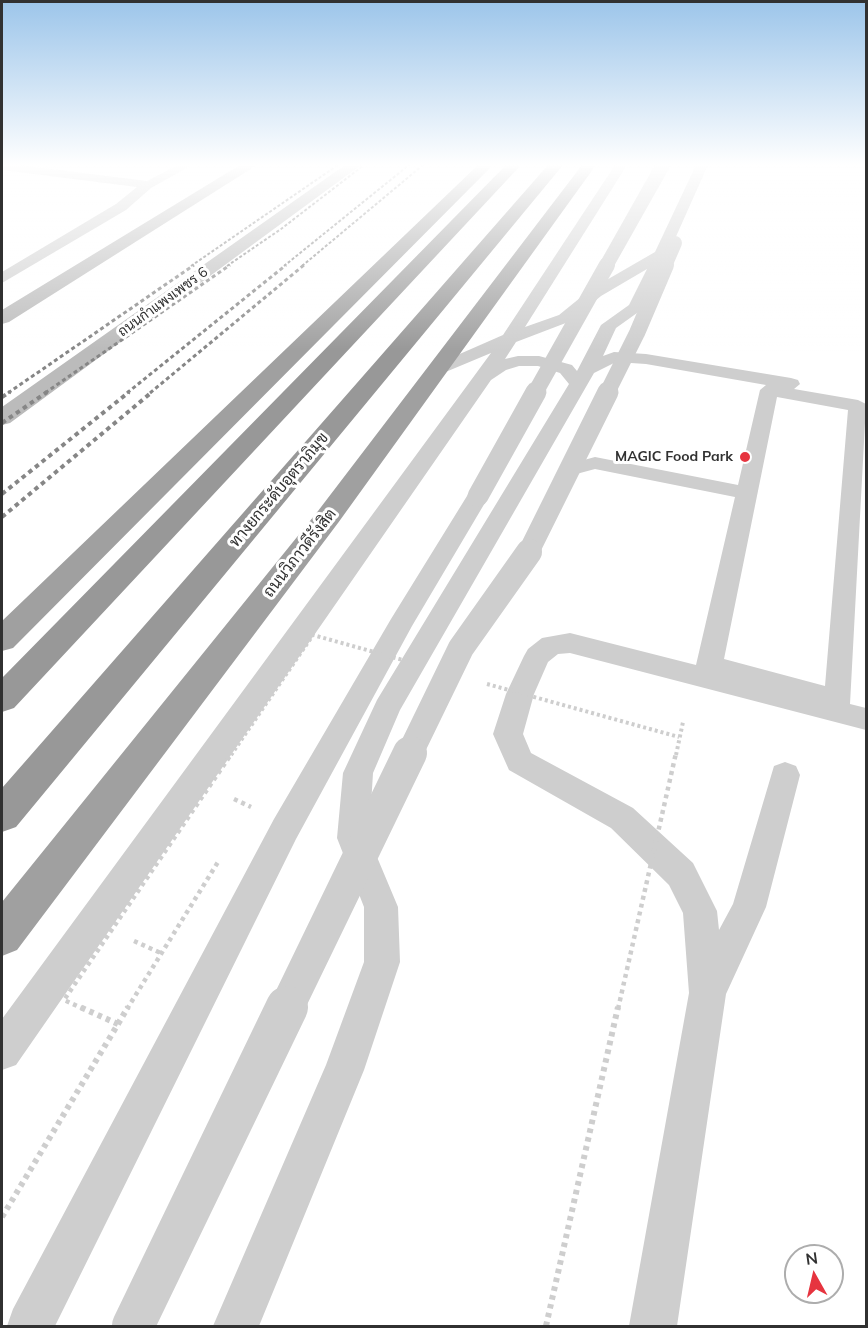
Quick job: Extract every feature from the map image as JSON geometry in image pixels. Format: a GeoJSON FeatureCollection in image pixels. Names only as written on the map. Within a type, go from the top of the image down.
{"type":"FeatureCollection","features":[{"type":"Feature","properties":{"kind":"highway"},"geometry":{"type":"LineString","coordinates":[[2,640],[423,227]]}},
{"type":"Feature","properties":{"kind":"highway"},"geometry":{"type":"LineString","coordinates":[[2,699],[455,227]]}},
{"type":"Feature","properties":{"kind":"highway","name":"ทางยกระดับอุตราภิมุข"},"geometry":{"type":"LineString","coordinates":[[2,814],[503,227]]}},
{"type":"Feature","properties":{"kind":"highway","name":"ถนนวิภาวดีรังสิต"},"geometry":{"type":"LineString","coordinates":[[2,935],[328,517],[543,227]]}},
{"type":"Feature","properties":{"kind":"main road"},"geometry":{"type":"LineString","coordinates":[[2,318],[150,227]]}},
{"type":"Feature","properties":{"kind":"main road","name":"ถนนกำแพงเพชร 6"},"geometry":{"type":"LineString","coordinates":[[2,418],[268,227]]}},
{"type":"Feature","properties":{"kind":"lane"},"geometry":{"type":"LineString","coordinates":[[2,278],[88,227]]}},
{"type":"Feature","properties":{"kind":"lane"},"geometry":{"type":"LineString","coordinates":[[2,1051],[485,376],[581,227]]}},
{"type":"Feature","properties":{"kind":"lane"},"geometry":{"type":"LineString","coordinates":[[30,1326],[285,829],[399,625],[478,496],[630,227]]}},
{"type":"Feature","properties":{"kind":"lane"},"geometry":{"type":"LineString","coordinates":[[596,293],[632,227]]}},
{"type":"Feature","properties":{"kind":"lane"},"geometry":{"type":"LineString","coordinates":[[133,1326],[461,648],[526,558],[637,333],[677,227]]}},
{"type":"Feature","properties":{"kind":"lane"},"geometry":{"type":"LineString","coordinates":[[236,1326],[344,1070],[382,962],[381,908],[353,838],[358,772],[387,708],[583,376],[609,325],[636,308],[678,227]]}},
{"type":"Feature","properties":{"kind":"lane"},"geometry":{"type":"LineString","coordinates":[[436,371],[510,338],[565,318],[596,293],[668,248]]}},
{"type":"Feature","properties":{"kind":"lane"},"geometry":{"type":"LineString","coordinates":[[583,376],[614,357],[646,359],[864,403]]}},
{"type":"Feature","properties":{"kind":"lane"},"geometry":{"type":"LineString","coordinates":[[485,376],[500,366],[518,361],[539,361],[583,376]]}},
{"type":"Feature","properties":{"kind":"lane"},"geometry":{"type":"LineString","coordinates":[[864,403],[769,390],[709,665],[867,707]]}},
{"type":"Feature","properties":{"kind":"lane"},"geometry":{"type":"LineString","coordinates":[[838,700],[864,403]]}},
{"type":"Feature","properties":{"kind":"lane"},"geometry":{"type":"LineString","coordinates":[[585,437],[600,451],[659,471]]}},
{"type":"Feature","properties":{"kind":"lane"},"geometry":{"type":"LineString","coordinates":[[569,470],[595,463],[659,471],[748,487]]}},
{"type":"Feature","properties":{"kind":"lane"},"geometry":{"type":"LineString","coordinates":[[387,708],[399,625]]}},
{"type":"Feature","properties":{"kind":"lane"},"geometry":{"type":"LineString","coordinates":[[653,1326],[708,993],[699,911],[681,874],[622,818],[520,760],[508,734],[520,694],[537,656],[551,645],[570,643],[867,719]]}},
{"type":"Feature","properties":{"kind":"lane"},"geometry":{"type":"LineString","coordinates":[[708,993],[750,907],[785,775]]}},
{"type":"Feature","properties":{"kind":"path"},"geometry":{"type":"LineString","coordinates":[[118,1024],[64,1000],[313,635],[416,664]]}},
{"type":"Feature","properties":{"kind":"path"},"geometry":{"type":"LineString","coordinates":[[485,683],[680,737]]}},
{"type":"Feature","properties":{"kind":"path"},"geometry":{"type":"LineString","coordinates":[[546,1326],[683,722]]}},
{"type":"Feature","properties":{"kind":"path"},"geometry":{"type":"LineString","coordinates":[[245,816],[251,806]]}},
{"type":"Feature","properties":{"kind":"path"},"geometry":{"type":"LineString","coordinates":[[2,1217],[222,856]]}},
{"type":"Feature","properties":{"kind":"railway"},"geometry":{"type":"LineString","coordinates":[[191,266],[248,227]]}},
{"type":"Feature","properties":{"kind":"railway"},"geometry":{"type":"LineString","coordinates":[[227,266],[284,227]]}},
{"type":"Feature","properties":{"kind":"railway"},"geometry":{"type":"LineString","coordinates":[[284,266],[332,227]]}},
{"type":"Feature","properties":{"kind":"railway"},"geometry":{"type":"LineString","coordinates":[[302,266],[349,227]]}},
{"type":"Feature","properties":{"kind":"railway"},"geometry":{"type":"LineString","coordinates":[[8,393],[194,265]]}},
{"type":"Feature","properties":{"kind":"railway"},"geometry":{"type":"LineString","coordinates":[[45,393],[230,265]]}},
{"type":"Feature","properties":{"kind":"railway"},"geometry":{"type":"LineString","coordinates":[[127,393],[286,265]]}},
{"type":"Feature","properties":{"kind":"railway"},"geometry":{"type":"LineString","coordinates":[[150,393],[304,265]]}},
{"type":"Feature","properties":{"kind":"railway"},"geometry":{"type":"LineString","coordinates":[[2,397],[10,392]]}},
{"type":"Feature","properties":{"kind":"railway"},"geometry":{"type":"LineString","coordinates":[[2,423],[47,392]]}},
{"type":"Feature","properties":{"kind":"railway"},"geometry":{"type":"LineString","coordinates":[[2,494],[129,392]]}},
{"type":"Feature","properties":{"kind":"railway"},"geometry":{"type":"LineString","coordinates":[[2,517],[152,392]]}},
{"type":"Feature","properties":{"kind":"place","name":"MAGIC Food Park"},"geometry":{"type":"Point","coordinates":[745,457]}}]}
